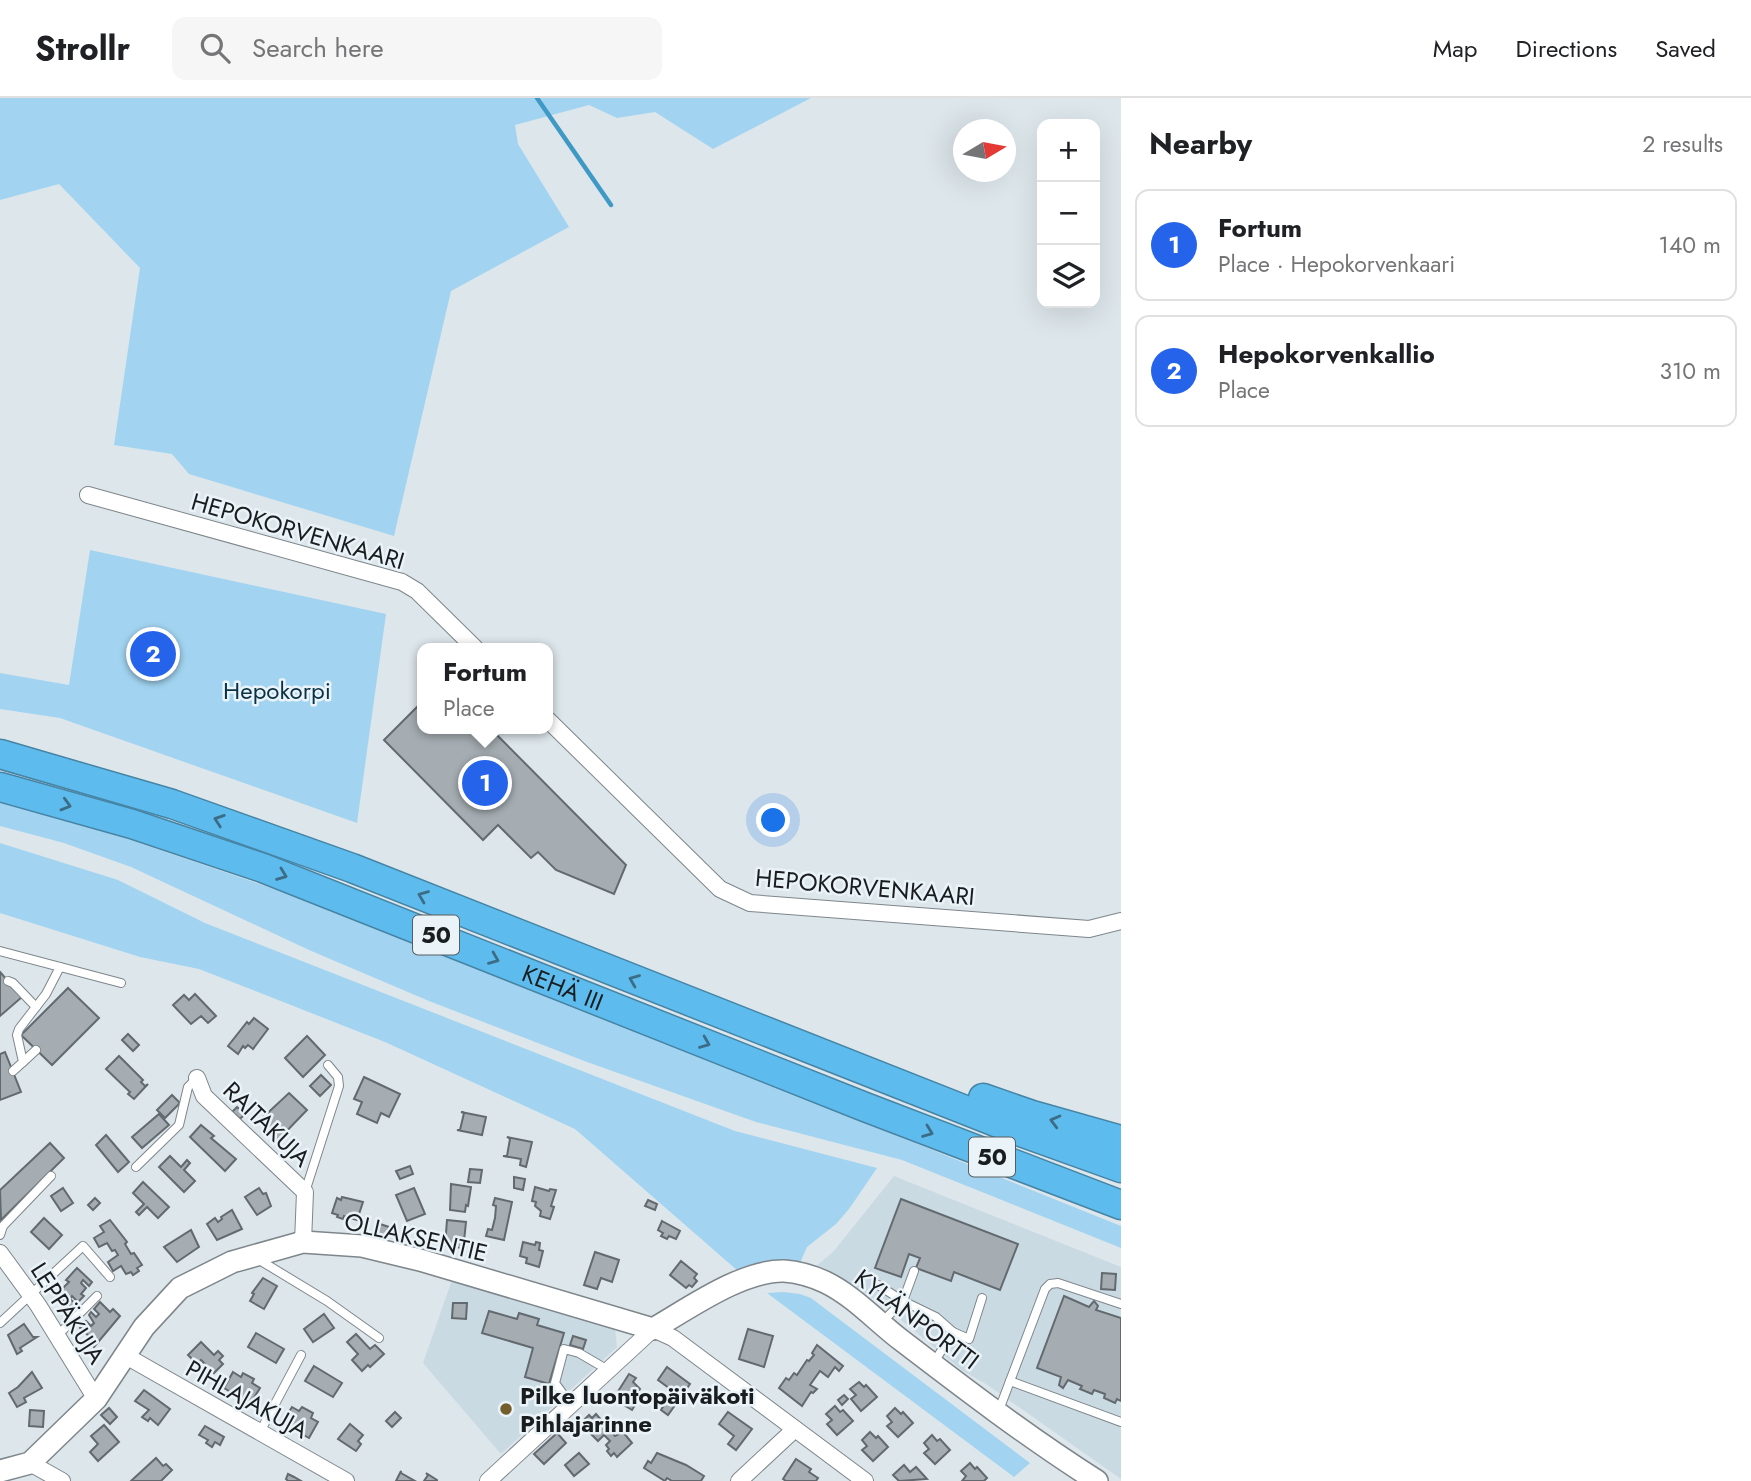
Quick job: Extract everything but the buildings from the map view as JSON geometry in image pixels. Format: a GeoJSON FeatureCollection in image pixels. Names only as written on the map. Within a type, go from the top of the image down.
{"type":"FeatureCollection","features":[{"type":"Feature","properties":{"kind":"highway","name":"KEHÄ III"},"geometry":{"type":"LineString","coordinates":[[0,754],[172,804],[264,835],[1009,1128],[1121,1168]]}},
{"type":"Feature","properties":{"kind":"highway","name":"KEHÄ III"},"geometry":{"type":"LineString","coordinates":[[0,787],[132,824],[263,868],[864,1107],[1121,1205]]}},
{"type":"Feature","properties":{"kind":"highway"},"geometry":{"type":"LineString","coordinates":[[766,1032],[848,1051],[1032,1115],[1121,1140]]}},
{"type":"Feature","properties":{"kind":"street","name":"HEPOKORVENKAARI"},"geometry":{"type":"LineString","coordinates":[[88,495],[402,582],[416,591],[470,643]]}},
{"type":"Feature","properties":{"kind":"street","name":"HEPOKORVENKAARI"},"geometry":{"type":"LineString","coordinates":[[553,725],[720,889],[750,903],[1088,929],[1121,921]]}},
{"type":"Feature","properties":{"kind":"street","name":"RAITAKUJA"},"geometry":{"type":"LineString","coordinates":[[197,1078],[204,1096],[305,1192],[303,1242]]}},
{"type":"Feature","properties":{"kind":"street","name":"OLLAKSENTIE"},"geometry":{"type":"LineString","coordinates":[[0,1471],[30,1463],[96,1399],[144,1327],[180,1288],[232,1262],[303,1242],[362,1246],[419,1260],[653,1329]]}},
{"type":"Feature","properties":{"kind":"street","name":"LEPPÄKUJA"},"geometry":{"type":"LineString","coordinates":[[2,1262],[31,1296],[96,1399]]}},
{"type":"Feature","properties":{"kind":"street","name":"KYLÄNPORTTI"},"geometry":{"type":"LineString","coordinates":[[653,1329],[730,1286],[762,1274],[781,1271],[801,1273],[825,1282],[855,1300],[880,1324],[998,1413],[1097,1481]]}},
{"type":"Feature","properties":{"kind":"street"},"geometry":{"type":"LineString","coordinates":[[488,1481],[653,1329],[673,1338],[865,1481]]}},
{"type":"Feature","properties":{"kind":"street","name":"PIHLAJAKUJA"},"geometry":{"type":"LineString","coordinates":[[126,1356],[346,1481]]}},
{"type":"Feature","properties":{"kind":"street"},"geometry":{"type":"LineString","coordinates":[[738,1481],[795,1429]]}},
{"type":"Feature","properties":{"kind":"street"},"geometry":{"type":"LineString","coordinates":[[30,1463],[62,1481]]}},
{"type":"Feature","properties":{"kind":"lane"},"geometry":{"type":"LineString","coordinates":[[0,951],[121,983]]}},
{"type":"Feature","properties":{"kind":"lane"},"geometry":{"type":"LineString","coordinates":[[23,1062],[17,1035],[54,981],[60,967]]}},
{"type":"Feature","properties":{"kind":"lane"},"geometry":{"type":"LineString","coordinates":[[8,981],[36,1007]]}},
{"type":"Feature","properties":{"kind":"lane"},"geometry":{"type":"LineString","coordinates":[[13,1071],[36,1050]]}},
{"type":"Feature","properties":{"kind":"lane"},"geometry":{"type":"LineString","coordinates":[[305,1192],[339,1086],[338,1077],[328,1066]]}},
{"type":"Feature","properties":{"kind":"lane"},"geometry":{"type":"LineString","coordinates":[[136,1167],[179,1125],[188,1087],[197,1078]]}},
{"type":"Feature","properties":{"kind":"lane"},"geometry":{"type":"LineString","coordinates":[[0,1235],[3,1226],[51,1176]]}},
{"type":"Feature","properties":{"kind":"lane"},"geometry":{"type":"LineString","coordinates":[[0,1323],[83,1246],[110,1277]]}},
{"type":"Feature","properties":{"kind":"lane"},"geometry":{"type":"LineString","coordinates":[[254,1256],[327,1301],[379,1338]]}},
{"type":"Feature","properties":{"kind":"lane"},"geometry":{"type":"LineString","coordinates":[[880,1324],[903,1301],[915,1271]]}},
{"type":"Feature","properties":{"kind":"lane"},"geometry":{"type":"LineString","coordinates":[[998,1413],[1045,1289],[1050,1284],[1058,1283],[1121,1304]]}},
{"type":"Feature","properties":{"kind":"lane"},"geometry":{"type":"LineString","coordinates":[[878,1285],[936,1317],[953,1332],[968,1339],[982,1298]]}},
{"type":"Feature","properties":{"kind":"lane"},"geometry":{"type":"LineString","coordinates":[[57,1336],[97,1296]]}},
{"type":"Feature","properties":{"kind":"lane"},"geometry":{"type":"LineString","coordinates":[[933,1364],[953,1332]]}},
{"type":"Feature","properties":{"kind":"lane"},"geometry":{"type":"LineString","coordinates":[[571,1405],[555,1383],[564,1349],[579,1353],[608,1370]]}},
{"type":"Feature","properties":{"kind":"lane"},"geometry":{"type":"LineString","coordinates":[[260,1432],[301,1355]]}},
{"type":"Feature","properties":{"kind":"lane"},"geometry":{"type":"LineString","coordinates":[[1010,1381],[1121,1422]]}},
{"type":"Feature","properties":{"kind":"shaded area"},"geometry":{"type":"Polygon","coordinates":[[[894,1176],[1121,1267],[1121,1479],[986,1384],[963,1371],[858,1288],[814,1268],[833,1252],[894,1176]]]}},
{"type":"Feature","properties":{"kind":"shaded area","name":"Pilke luontopäiväkoti Pihlajarinne"},"geometry":{"type":"Polygon","coordinates":[[[452,1280],[615,1329],[617,1347],[501,1454],[423,1363],[452,1280]]]}},
{"type":"Feature","properties":{"kind":"green space"},"geometry":{"type":"Polygon","coordinates":[[[0,98],[811,98],[713,149],[655,112],[617,118],[589,105],[515,125],[518,144],[569,227],[451,291],[394,536],[189,474],[172,454],[114,445],[140,268],[59,184],[0,200],[0,98]]]}},
{"type":"Feature","properties":{"kind":"green space","name":"Hepokorpi"},"geometry":{"type":"Polygon","coordinates":[[[90,550],[386,614],[357,823],[60,718],[0,709],[0,673],[69,685],[90,550]]]}},
{"type":"Feature","properties":{"kind":"green space"},"geometry":{"type":"Polygon","coordinates":[[[0,802],[122,837],[283,892],[466,962],[1121,1226],[1121,1248],[902,1160],[756,1122],[587,1062],[429,1001],[309,950],[131,867],[64,843],[0,826],[0,802]]]}},
{"type":"Feature","properties":{"kind":"green space"},"geometry":{"type":"Polygon","coordinates":[[[0,843],[118,880],[205,923],[735,1131],[877,1168],[836,1224],[807,1247],[800,1263],[738,1271],[575,1129],[385,1042],[199,969],[140,957],[0,913],[0,843]]]}},
{"type":"Feature","properties":{"kind":"green space"},"geometry":{"type":"Polygon","coordinates":[[[783,1292],[811,1298],[1030,1463],[1014,1477],[767,1293],[783,1292]]]}},
{"type":"Feature","properties":{"kind":"waterway"},"geometry":{"type":"LineString","coordinates":[[537,98],[611,205]]}},
{"type":"Feature","properties":{"kind":"place","name":"Hepokorvenkallio"},"geometry":{"type":"Point","coordinates":[153,654]}},
{"type":"Feature","properties":{"kind":"place","name":"Fortum"},"geometry":{"type":"Point","coordinates":[485,783]}},
{"type":"Feature","properties":{"kind":"place","name":"Pilke luontopäiväkoti Pihlajarinne"},"geometry":{"type":"Point","coordinates":[506,1409]}}]}
